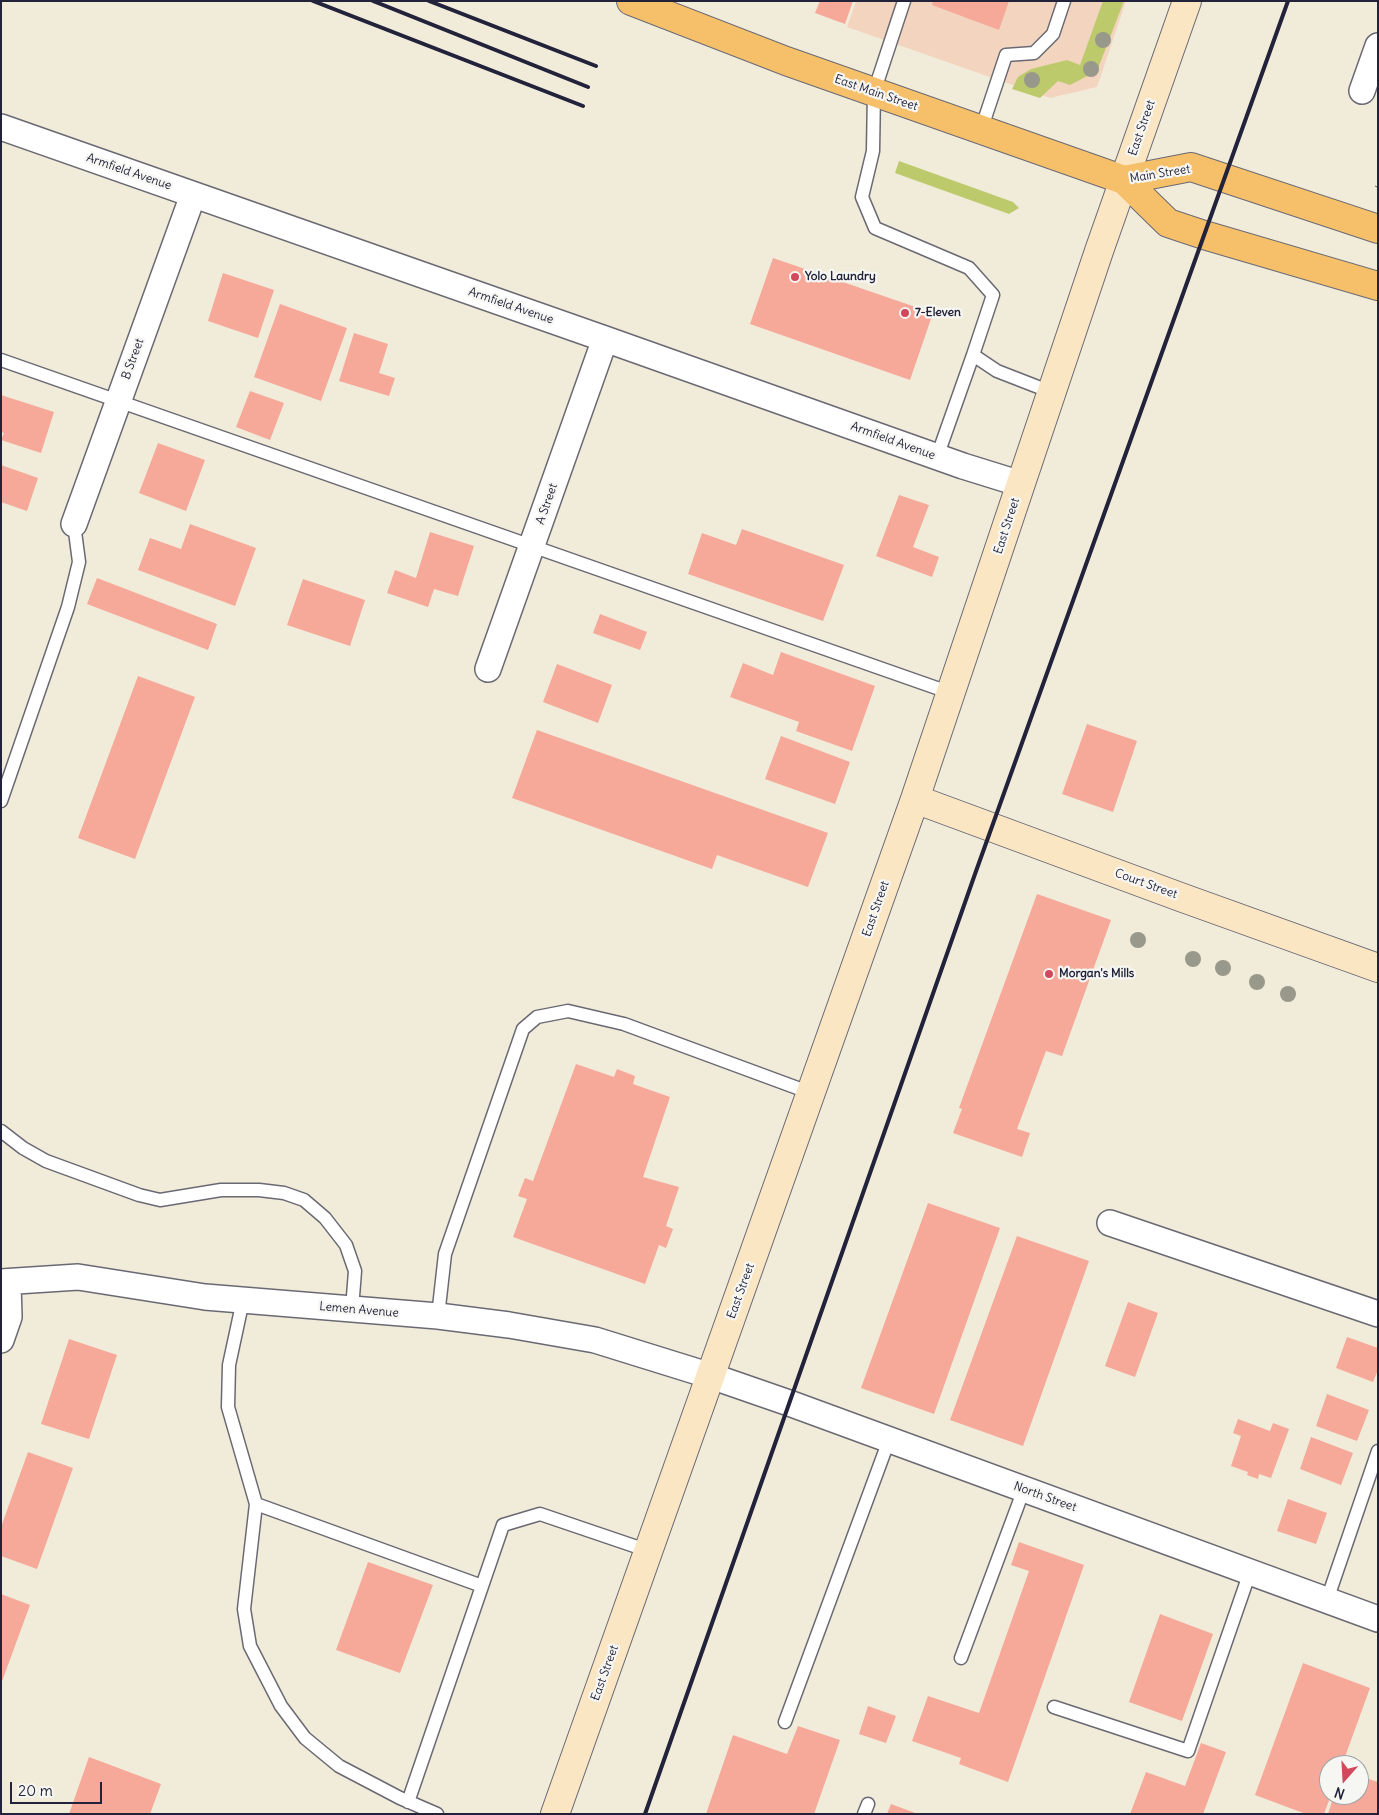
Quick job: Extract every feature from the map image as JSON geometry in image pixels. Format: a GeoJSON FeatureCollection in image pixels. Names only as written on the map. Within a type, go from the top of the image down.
{"type":"FeatureCollection","features":[{"type":"Feature","properties":{"kind":"main road","name":"East Main Street"},"geometry":{"type":"LineString","coordinates":[[631,1],[786,61],[1124,180]]}},
{"type":"Feature","properties":{"kind":"main road","name":"East Street"},"geometry":{"type":"LineString","coordinates":[[555,1814],[915,799],[1124,180],[1187,1]]}},
{"type":"Feature","properties":{"kind":"main road","name":"Main Street"},"geometry":{"type":"LineString","coordinates":[[1124,180],[1191,167],[1378,229]]}},
{"type":"Feature","properties":{"kind":"main road","name":"Main Street"},"geometry":{"type":"LineString","coordinates":[[1124,180],[1168,223],[1378,286]]}},
{"type":"Feature","properties":{"kind":"main road","name":"Court Street"},"geometry":{"type":"LineString","coordinates":[[915,799],[1378,968]]}},
{"type":"Feature","properties":{"kind":"street"},"geometry":{"type":"LineString","coordinates":[[1362,91],[1378,46]]}},
{"type":"Feature","properties":{"kind":"street","name":"Armfield Avenue"},"geometry":{"type":"LineString","coordinates":[[1,128],[938,457],[1021,484]]}},
{"type":"Feature","properties":{"kind":"street","name":"B Street"},"geometry":{"type":"LineString","coordinates":[[74,524],[193,194]]}},
{"type":"Feature","properties":{"kind":"street","name":"A Street"},"geometry":{"type":"LineString","coordinates":[[488,669],[605,339]]}},
{"type":"Feature","properties":{"kind":"street"},"geometry":{"type":"LineString","coordinates":[[1110,1223],[1378,1314]]}},
{"type":"Feature","properties":{"kind":"street","name":"Lemen Avenue"},"geometry":{"type":"LineString","coordinates":[[5,1282],[78,1277],[205,1296],[438,1316],[509,1325],[595,1340],[711,1376]]}},
{"type":"Feature","properties":{"kind":"street"},"geometry":{"type":"LineString","coordinates":[[1,1340],[9,1317],[5,1282]]}},
{"type":"Feature","properties":{"kind":"street","name":"North Street"},"geometry":{"type":"LineString","coordinates":[[711,1376],[1378,1619]]}},
{"type":"Feature","properties":{"kind":"lane"},"geometry":{"type":"LineString","coordinates":[[904,1],[874,92],[873,151],[862,197],[875,228],[969,268],[993,295],[938,457]]}},
{"type":"Feature","properties":{"kind":"lane"},"geometry":{"type":"LineString","coordinates":[[981,130],[1006,54],[1034,53],[1053,34],[1064,1]]}},
{"type":"Feature","properties":{"kind":"lane"},"geometry":{"type":"LineString","coordinates":[[973,355],[997,371],[1052,392]]}},
{"type":"Feature","properties":{"kind":"lane"},"geometry":{"type":"LineString","coordinates":[[1,360],[951,693]]}},
{"type":"Feature","properties":{"kind":"lane"},"geometry":{"type":"LineString","coordinates":[[1,801],[68,608],[79,562],[74,524]]}},
{"type":"Feature","properties":{"kind":"lane"},"geometry":{"type":"LineString","coordinates":[[438,1316],[445,1254],[523,1029],[537,1017],[568,1011],[624,1024],[811,1093]]}},
{"type":"Feature","properties":{"kind":"lane"},"geometry":{"type":"LineString","coordinates":[[1,1131],[23,1148],[46,1161],[139,1195],[160,1200],[221,1190],[259,1190],[284,1192],[304,1200],[325,1218],[346,1246],[355,1271],[352,1309]]}},
{"type":"Feature","properties":{"kind":"lane"},"geometry":{"type":"LineString","coordinates":[[243,1300],[229,1365],[228,1407],[256,1504],[244,1609],[250,1646],[281,1706],[305,1738],[339,1766],[408,1802],[437,1814]]}},
{"type":"Feature","properties":{"kind":"lane"},"geometry":{"type":"LineString","coordinates":[[785,1722],[889,1440]]}},
{"type":"Feature","properties":{"kind":"lane"},"geometry":{"type":"LineString","coordinates":[[1327,1600],[1378,1451]]}},
{"type":"Feature","properties":{"kind":"lane"},"geometry":{"type":"LineString","coordinates":[[961,1658],[1024,1489]]}},
{"type":"Feature","properties":{"kind":"lane"},"geometry":{"type":"LineString","coordinates":[[256,1504],[482,1586]]}},
{"type":"Feature","properties":{"kind":"lane"},"geometry":{"type":"LineString","coordinates":[[408,1802],[503,1525],[540,1514],[649,1551]]}},
{"type":"Feature","properties":{"kind":"lane"},"geometry":{"type":"LineString","coordinates":[[1054,1707],[1188,1751],[1250,1572]]}},
{"type":"Feature","properties":{"kind":"path"},"geometry":{"type":"LineString","coordinates":[[1376,187],[1378,183]]}},
{"type":"Feature","properties":{"kind":"shaded area"},"geometry":{"type":"Polygon","coordinates":[[[856,1],[1126,1],[1097,87],[1050,98],[847,27],[856,1]]]}},
{"type":"Feature","properties":{"kind":"green space"},"geometry":{"type":"Polygon","coordinates":[[[1103,1],[1124,1],[1097,71],[1070,85],[1058,81],[1040,98],[1012,89],[1018,77],[1031,69],[1067,60],[1080,65],[1103,1]]]}},
{"type":"Feature","properties":{"kind":"green space"},"geometry":{"type":"Polygon","coordinates":[[[899,161],[1013,202],[1019,208],[1009,214],[895,173],[899,161]]]}},
{"type":"Feature","properties":{"kind":"building"},"geometry":{"type":"Polygon","coordinates":[[[820,1],[853,1],[845,24],[815,13],[820,1]]]}},
{"type":"Feature","properties":{"kind":"building"},"geometry":{"type":"Polygon","coordinates":[[[933,1],[1009,1],[999,30],[932,5],[933,1]]]}},
{"type":"Feature","properties":{"kind":"building"},"geometry":{"type":"Polygon","coordinates":[[[773,258],[933,313],[910,380],[750,324],[773,258]]]}},
{"type":"Feature","properties":{"kind":"building"},"geometry":{"type":"Polygon","coordinates":[[[223,273],[274,290],[258,338],[208,321],[223,273]]]}},
{"type":"Feature","properties":{"kind":"building"},"geometry":{"type":"Polygon","coordinates":[[[280,304],[347,328],[321,401],[254,377],[280,304]]]}},
{"type":"Feature","properties":{"kind":"building"},"geometry":{"type":"Polygon","coordinates":[[[354,333],[388,344],[379,373],[395,378],[389,396],[339,381],[354,333]]]}},
{"type":"Feature","properties":{"kind":"building"},"geometry":{"type":"Polygon","coordinates":[[[250,391],[284,403],[270,440],[236,427],[250,391]]]}},
{"type":"Feature","properties":{"kind":"building"},"geometry":{"type":"Polygon","coordinates":[[[1,395],[54,412],[41,453],[1,440],[4,433],[1,432],[1,395]]]}},
{"type":"Feature","properties":{"kind":"building"},"geometry":{"type":"Polygon","coordinates":[[[158,443],[205,460],[186,511],[139,493],[158,443]]]}},
{"type":"Feature","properties":{"kind":"building"},"geometry":{"type":"Polygon","coordinates":[[[1,465],[38,478],[27,511],[1,502],[1,465]]]}},
{"type":"Feature","properties":{"kind":"building"},"geometry":{"type":"Polygon","coordinates":[[[899,495],[929,505],[913,547],[939,557],[932,577],[876,556],[899,495]]]}},
{"type":"Feature","properties":{"kind":"building"},"geometry":{"type":"Polygon","coordinates":[[[190,524],[256,548],[235,606],[138,570],[150,538],[181,549],[190,524]]]}},
{"type":"Feature","properties":{"kind":"building"},"geometry":{"type":"Polygon","coordinates":[[[742,529],[844,565],[823,621],[688,574],[702,533],[736,545],[742,529]]]}},
{"type":"Feature","properties":{"kind":"building"},"geometry":{"type":"Polygon","coordinates":[[[430,532],[474,546],[458,596],[434,589],[428,607],[387,593],[395,570],[416,578],[430,532]]]}},
{"type":"Feature","properties":{"kind":"building"},"geometry":{"type":"Polygon","coordinates":[[[97,578],[217,624],[208,650],[87,604],[97,578]]]}},
{"type":"Feature","properties":{"kind":"building"},"geometry":{"type":"Polygon","coordinates":[[[303,579],[365,600],[350,646],[287,625],[303,579]]]}},
{"type":"Feature","properties":{"kind":"building"},"geometry":{"type":"Polygon","coordinates":[[[600,614],[647,632],[640,650],[593,633],[600,614]]]}},
{"type":"Feature","properties":{"kind":"building"},"geometry":{"type":"Polygon","coordinates":[[[781,652],[875,686],[852,751],[796,731],[799,722],[730,697],[743,663],[773,675],[781,652]]]}},
{"type":"Feature","properties":{"kind":"building"},"geometry":{"type":"Polygon","coordinates":[[[557,664],[612,685],[598,723],[543,702],[557,664]]]}},
{"type":"Feature","properties":{"kind":"building"},"geometry":{"type":"Polygon","coordinates":[[[138,676],[195,697],[135,859],[78,838],[138,676]]]}},
{"type":"Feature","properties":{"kind":"building"},"geometry":{"type":"Polygon","coordinates":[[[1087,724],[1137,741],[1113,812],[1062,794],[1087,724]]]}},
{"type":"Feature","properties":{"kind":"building"},"geometry":{"type":"Polygon","coordinates":[[[537,730],[828,833],[808,887],[717,855],[712,869],[512,798],[537,730]]]}},
{"type":"Feature","properties":{"kind":"building"},"geometry":{"type":"Polygon","coordinates":[[[781,736],[850,762],[835,804],[765,779],[781,736]]]}},
{"type":"Feature","properties":{"kind":"building"},"geometry":{"type":"Polygon","coordinates":[[[1037,894],[1111,920],[1062,1056],[1046,1051],[1017,1129],[1030,1133],[1022,1157],[953,1133],[962,1109],[959,1108],[1037,894]]]}},
{"type":"Feature","properties":{"kind":"building"},"geometry":{"type":"Polygon","coordinates":[[[576,1064],[614,1077],[617,1069],[635,1076],[633,1084],[670,1097],[643,1177],[679,1187],[666,1226],[673,1229],[666,1248],[659,1245],[645,1284],[513,1237],[527,1199],[518,1196],[525,1178],[533,1181],[576,1064]]]}},
{"type":"Feature","properties":{"kind":"building"},"geometry":{"type":"Polygon","coordinates":[[[928,1203],[1000,1228],[934,1414],[861,1388],[928,1203]]]}},
{"type":"Feature","properties":{"kind":"building"},"geometry":{"type":"Polygon","coordinates":[[[1017,1236],[1089,1261],[1023,1446],[950,1420],[1017,1236]]]}},
{"type":"Feature","properties":{"kind":"building"},"geometry":{"type":"Polygon","coordinates":[[[1128,1302],[1158,1313],[1135,1377],[1105,1366],[1128,1302]]]}},
{"type":"Feature","properties":{"kind":"building"},"geometry":{"type":"Polygon","coordinates":[[[1347,1337],[1378,1348],[1378,1370],[1373,1382],[1336,1368],[1347,1337]]]}},
{"type":"Feature","properties":{"kind":"building"},"geometry":{"type":"Polygon","coordinates":[[[69,1339],[117,1355],[89,1439],[41,1424],[69,1339]]]}},
{"type":"Feature","properties":{"kind":"building"},"geometry":{"type":"Polygon","coordinates":[[[1327,1394],[1369,1410],[1357,1441],[1316,1426],[1327,1394]]]}},
{"type":"Feature","properties":{"kind":"building"},"geometry":{"type":"Polygon","coordinates":[[[1238,1419],[1270,1431],[1273,1423],[1289,1429],[1271,1478],[1259,1474],[1258,1479],[1247,1475],[1248,1472],[1231,1466],[1241,1436],[1233,1433],[1238,1419]]]}},
{"type":"Feature","properties":{"kind":"building"},"geometry":{"type":"Polygon","coordinates":[[[1311,1437],[1353,1453],[1341,1485],[1300,1469],[1311,1437]]]}},
{"type":"Feature","properties":{"kind":"building"},"geometry":{"type":"Polygon","coordinates":[[[28,1452],[73,1468],[37,1569],[1,1556],[1,1527],[28,1452]]]}},
{"type":"Feature","properties":{"kind":"building"},"geometry":{"type":"Polygon","coordinates":[[[1288,1499],[1327,1513],[1316,1544],[1277,1531],[1288,1499]]]}},
{"type":"Feature","properties":{"kind":"building"},"geometry":{"type":"Polygon","coordinates":[[[1019,1542],[1084,1565],[1008,1782],[959,1764],[961,1758],[912,1741],[928,1696],[979,1713],[1029,1571],[1011,1565],[1019,1542]]]}},
{"type":"Feature","properties":{"kind":"building"},"geometry":{"type":"Polygon","coordinates":[[[368,1562],[433,1585],[400,1673],[336,1650],[368,1562]]]}},
{"type":"Feature","properties":{"kind":"building"},"geometry":{"type":"Polygon","coordinates":[[[1,1594],[30,1605],[1,1684],[1,1594]]]}},
{"type":"Feature","properties":{"kind":"building"},"geometry":{"type":"Polygon","coordinates":[[[1160,1614],[1213,1634],[1182,1721],[1129,1702],[1160,1614]]]}},
{"type":"Feature","properties":{"kind":"building"},"geometry":{"type":"Polygon","coordinates":[[[1303,1663],[1370,1688],[1346,1755],[1319,1755],[1319,1805],[1327,1805],[1324,1814],[1306,1814],[1255,1795],[1303,1663]]]}},
{"type":"Feature","properties":{"kind":"building"},"geometry":{"type":"Polygon","coordinates":[[[868,1706],[896,1716],[886,1743],[859,1734],[868,1706]]]}},
{"type":"Feature","properties":{"kind":"building"},"geometry":{"type":"Polygon","coordinates":[[[798,1726],[840,1740],[814,1814],[706,1814],[733,1735],[787,1754],[798,1726]]]}},
{"type":"Feature","properties":{"kind":"building"},"geometry":{"type":"Polygon","coordinates":[[[1201,1743],[1226,1752],[1203,1814],[1130,1814],[1146,1772],[1185,1786],[1201,1743]]]}},
{"type":"Feature","properties":{"kind":"building"},"geometry":{"type":"Polygon","coordinates":[[[89,1757],[161,1784],[150,1814],[69,1814],[89,1757]]]}},
{"type":"Feature","properties":{"kind":"building"},"geometry":{"type":"Polygon","coordinates":[[[1369,1779],[1378,1782],[1378,1814],[1328,1814],[1331,1805],[1369,1805],[1369,1779]]]}},
{"type":"Feature","properties":{"kind":"building"},"geometry":{"type":"Polygon","coordinates":[[[891,1804],[918,1814],[887,1814],[891,1804]]]}},
{"type":"Feature","properties":{"kind":"railway"},"geometry":{"type":"LineString","coordinates":[[313,1],[583,106]]}},
{"type":"Feature","properties":{"kind":"railway"},"geometry":{"type":"LineString","coordinates":[[373,1],[588,87]]}},
{"type":"Feature","properties":{"kind":"railway"},"geometry":{"type":"LineString","coordinates":[[429,1],[596,66]]}},
{"type":"Feature","properties":{"kind":"railway"},"geometry":{"type":"LineString","coordinates":[[645,1814],[975,874],[1288,1]]}},
{"type":"Feature","properties":{"kind":"place","name":"Yolo Laundry"},"geometry":{"type":"Point","coordinates":[795,277]}},
{"type":"Feature","properties":{"kind":"place","name":"7-Eleven"},"geometry":{"type":"Point","coordinates":[905,313]}},
{"type":"Feature","properties":{"kind":"place","name":"Morgan's Mills"},"geometry":{"type":"Point","coordinates":[1049,974]}}]}
